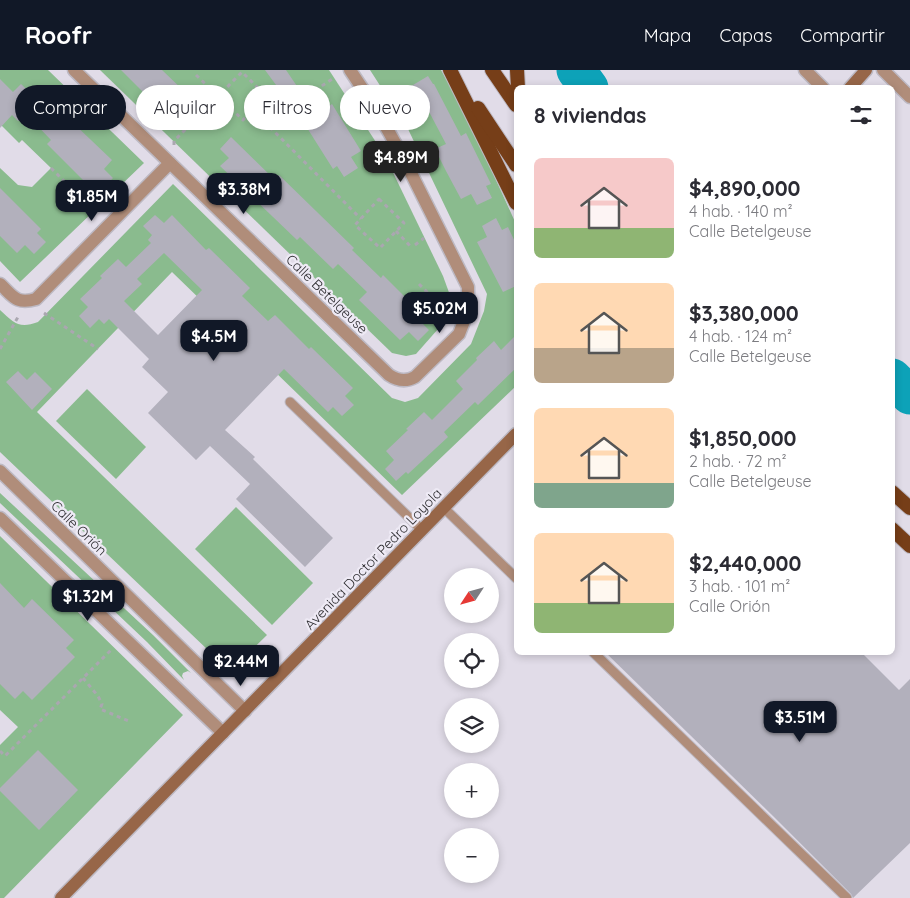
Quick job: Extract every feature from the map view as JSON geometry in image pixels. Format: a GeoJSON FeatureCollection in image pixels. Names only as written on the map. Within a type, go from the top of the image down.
{"type":"FeatureCollection","features":[{"type":"Feature","properties":{"kind":"highway"},"geometry":{"type":"LineString","coordinates":[[452,70],[514,162]]}},
{"type":"Feature","properties":{"kind":"highway"},"geometry":{"type":"LineString","coordinates":[[452,70],[514,199]]}},
{"type":"Feature","properties":{"kind":"highway"},"geometry":{"type":"LineString","coordinates":[[492,70],[514,102]]}},
{"type":"Feature","properties":{"kind":"highway"},"geometry":{"type":"LineString","coordinates":[[517,70],[518,85]]}},
{"type":"Feature","properties":{"kind":"highway"},"geometry":{"type":"LineString","coordinates":[[895,495],[910,508]]}},
{"type":"Feature","properties":{"kind":"highway"},"geometry":{"type":"LineString","coordinates":[[895,532],[910,546]]}},
{"type":"Feature","properties":{"kind":"main road"},"geometry":{"type":"LineString","coordinates":[[852,85],[860,72]]}},
{"type":"Feature","properties":{"kind":"main road","name":"Avenida Doctor Pedro Loyola"},"geometry":{"type":"LineString","coordinates":[[61,898],[514,436]]}},
{"type":"Feature","properties":{"kind":"street","name":"Calle Betelgeuse"},"geometry":{"type":"LineString","coordinates":[[74,70],[390,375],[396,379],[410,380],[459,334],[468,311],[468,287],[404,159],[376,109],[345,72]]}},
{"type":"Feature","properties":{"kind":"street"},"geometry":{"type":"LineString","coordinates":[[805,70],[820,85]]}},
{"type":"Feature","properties":{"kind":"street"},"geometry":{"type":"LineString","coordinates":[[882,70],[910,97]]}},
{"type":"Feature","properties":{"kind":"street"},"geometry":{"type":"LineString","coordinates":[[0,284],[16,300],[26,302],[36,299],[170,163]]}},
{"type":"Feature","properties":{"kind":"street","name":"Calle Orión"},"geometry":{"type":"LineString","coordinates":[[0,471],[245,711]]}},
{"type":"Feature","properties":{"kind":"street"},"geometry":{"type":"LineString","coordinates":[[0,518],[223,733]]}},
{"type":"Feature","properties":{"kind":"lane"},"geometry":{"type":"LineString","coordinates":[[290,402],[422,530]]}},
{"type":"Feature","properties":{"kind":"lane"},"geometry":{"type":"LineString","coordinates":[[444,508],[514,576]]}},
{"type":"Feature","properties":{"kind":"lane"},"geometry":{"type":"LineString","coordinates":[[596,655],[847,898]]}},
{"type":"Feature","properties":{"kind":"path"},"geometry":{"type":"LineString","coordinates":[[229,85],[242,72],[255,85]]}},
{"type":"Feature","properties":{"kind":"path"},"geometry":{"type":"LineString","coordinates":[[325,85],[345,72]]}},
{"type":"Feature","properties":{"kind":"path"},"geometry":{"type":"LineString","coordinates":[[196,75],[206,85]]}},
{"type":"Feature","properties":{"kind":"path"},"geometry":{"type":"LineString","coordinates":[[234,111],[244,119]]}},
{"type":"Feature","properties":{"kind":"path"},"geometry":{"type":"LineString","coordinates":[[170,163],[174,141],[185,130]]}},
{"type":"Feature","properties":{"kind":"path"},"geometry":{"type":"LineString","coordinates":[[273,130],[361,219]]}},
{"type":"Feature","properties":{"kind":"path"},"geometry":{"type":"LineString","coordinates":[[51,168],[64,181]]}},
{"type":"Feature","properties":{"kind":"path"},"geometry":{"type":"LineString","coordinates":[[379,199],[404,223],[396,231],[380,248],[355,225],[379,199]]}},
{"type":"Feature","properties":{"kind":"path"},"geometry":{"type":"LineString","coordinates":[[396,231],[412,248]]}},
{"type":"Feature","properties":{"kind":"path"},"geometry":{"type":"LineString","coordinates":[[419,284],[462,327]]}},
{"type":"Feature","properties":{"kind":"path"},"geometry":{"type":"LineString","coordinates":[[0,349],[26,302],[98,349]]}},
{"type":"Feature","properties":{"kind":"path"},"geometry":{"type":"LineString","coordinates":[[0,751],[5,756],[124,638]]}},
{"type":"Feature","properties":{"kind":"path"},"geometry":{"type":"LineString","coordinates":[[83,678],[98,696],[102,704],[100,709],[131,722]]}},
{"type":"Feature","properties":{"kind":"green space"},"geometry":{"type":"Polygon","coordinates":[[[0,70],[48,70],[63,85],[15,85],[15,130],[110,130],[144,163],[20,282],[0,261],[0,168],[18,185],[32,187],[51,168],[22,140],[19,143],[0,124],[0,70]]]}},
{"type":"Feature","properties":{"kind":"green space"},"geometry":{"type":"Polygon","coordinates":[[[100,70],[329,70],[340,87],[340,130],[368,130],[385,156],[443,276],[451,298],[449,314],[446,320],[416,354],[406,356],[392,353],[162,130],[234,130],[234,85],[136,85],[136,105],[126,95],[126,85],[115,85],[100,70]]]}},
{"type":"Feature","properties":{"kind":"green space"},"geometry":{"type":"Polygon","coordinates":[[[370,70],[441,70],[467,116],[514,220],[514,388],[402,495],[172,272],[37,412],[267,635],[230,671],[0,452],[0,310],[21,325],[38,322],[173,184],[392,398],[405,402],[418,398],[471,344],[484,311],[487,294],[408,130],[430,130],[430,85],[380,85],[370,70]]]}},
{"type":"Feature","properties":{"kind":"green space"},"geometry":{"type":"Polygon","coordinates":[[[87,389],[146,447],[116,479],[56,421],[87,389]]]}},
{"type":"Feature","properties":{"kind":"green space"},"geometry":{"type":"Polygon","coordinates":[[[0,493],[153,635],[191,673],[188,671],[183,673],[184,680],[147,642],[0,503],[0,493]]]}},
{"type":"Feature","properties":{"kind":"green space"},"geometry":{"type":"Polygon","coordinates":[[[236,507],[313,583],[272,625],[195,549],[236,507]]]}},
{"type":"Feature","properties":{"kind":"green space"},"geometry":{"type":"Polygon","coordinates":[[[0,536],[183,715],[4,898],[0,898],[0,745],[18,727],[0,710],[0,536]]]}},
{"type":"Feature","properties":{"kind":"building"},"geometry":{"type":"Polygon","coordinates":[[[121,70],[162,70],[178,85],[136,85],[121,70]]]}},
{"type":"Feature","properties":{"kind":"building"},"geometry":{"type":"Polygon","coordinates":[[[265,70],[286,70],[296,85],[276,85],[265,70]]]}},
{"type":"Feature","properties":{"kind":"building"},"geometry":{"type":"Polygon","coordinates":[[[428,76],[434,84],[461,136],[466,133],[491,184],[486,186],[492,198],[477,205],[471,194],[461,199],[435,149],[446,144],[430,114],[430,85],[413,85],[428,76]]]}},
{"type":"Feature","properties":{"kind":"building"},"geometry":{"type":"Polygon","coordinates":[[[0,79],[13,92],[15,90],[15,118],[12,115],[0,128],[0,79]]]}},
{"type":"Feature","properties":{"kind":"building"},"geometry":{"type":"Polygon","coordinates":[[[332,104],[340,117],[340,130],[348,130],[361,151],[351,157],[358,168],[344,177],[337,166],[333,169],[308,130],[330,130],[330,105],[332,104]]]}},
{"type":"Feature","properties":{"kind":"building"},"geometry":{"type":"Polygon","coordinates":[[[41,130],[80,130],[112,160],[104,169],[113,178],[102,190],[93,180],[88,185],[47,144],[51,140],[41,130]]]}},
{"type":"Feature","properties":{"kind":"building"},"geometry":{"type":"Polygon","coordinates":[[[231,137],[275,180],[279,175],[354,248],[352,250],[381,278],[383,275],[424,316],[420,321],[429,330],[418,341],[409,332],[400,340],[359,300],[367,292],[338,264],[333,269],[300,237],[297,240],[220,166],[229,158],[220,149],[231,137]]]}},
{"type":"Feature","properties":{"kind":"building"},"geometry":{"type":"Polygon","coordinates":[[[0,188],[41,229],[37,233],[46,242],[34,254],[25,245],[17,253],[0,236],[0,188]]]}},
{"type":"Feature","properties":{"kind":"building"},"geometry":{"type":"Polygon","coordinates":[[[155,215],[164,223],[172,215],[206,250],[209,248],[250,288],[242,296],[268,321],[275,315],[309,349],[311,347],[353,388],[345,396],[354,405],[342,416],[333,407],[328,412],[284,369],[225,430],[255,457],[253,459],[333,538],[305,567],[236,499],[250,484],[210,446],[196,460],[148,413],[168,392],[142,367],[149,359],[109,319],[104,324],[99,319],[90,328],[79,316],[88,307],[80,299],[102,278],[100,276],[118,259],[126,267],[151,243],[148,240],[152,235],[143,226],[155,215]],[[164,253],[137,279],[142,284],[124,301],[158,335],[202,290],[164,253]]]}},
{"type":"Feature","properties":{"kind":"building"},"geometry":{"type":"Polygon","coordinates":[[[496,218],[502,230],[508,227],[514,240],[514,287],[503,292],[477,242],[487,237],[482,226],[496,218]]]}},
{"type":"Feature","properties":{"kind":"building"},"geometry":{"type":"Polygon","coordinates":[[[514,337],[514,370],[478,405],[475,402],[444,432],[448,437],[408,474],[406,472],[396,481],[385,469],[394,460],[386,451],[424,412],[432,420],[463,389],[456,381],[494,341],[501,350],[514,337]]]}},
{"type":"Feature","properties":{"kind":"building"},"geometry":{"type":"Polygon","coordinates":[[[18,371],[27,380],[35,372],[52,389],[32,410],[6,382],[18,371]]]}},
{"type":"Feature","properties":{"kind":"building"},"geometry":{"type":"Polygon","coordinates":[[[0,583],[24,608],[32,599],[74,640],[66,648],[75,657],[32,700],[23,691],[15,699],[0,684],[0,583]]]}},
{"type":"Feature","properties":{"kind":"building"},"geometry":{"type":"Polygon","coordinates":[[[608,655],[864,655],[899,690],[910,679],[910,843],[853,898],[773,816],[608,655]]]}},
{"type":"Feature","properties":{"kind":"building"},"geometry":{"type":"Polygon","coordinates":[[[38,750],[78,790],[39,830],[0,791],[0,788],[38,750]]]}},
{"type":"Feature","properties":{"kind":"waterway"},"geometry":{"type":"LineString","coordinates":[[576,70],[587,85]]}},
{"type":"Feature","properties":{"kind":"waterway"},"geometry":{"type":"LineString","coordinates":[[895,381],[910,395]]}}]}
